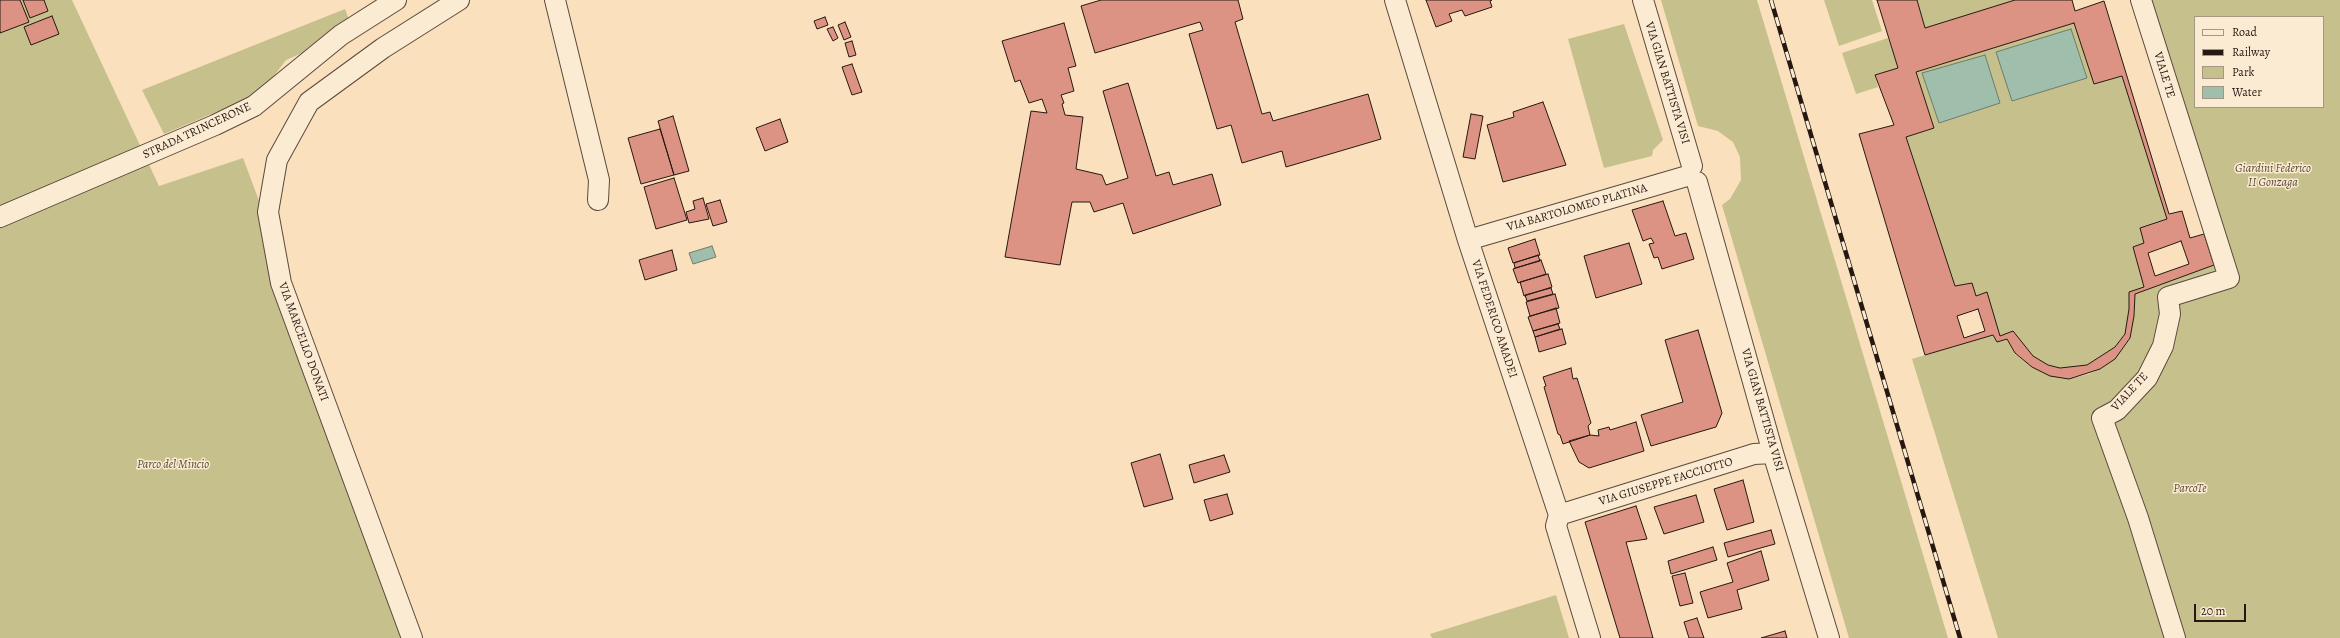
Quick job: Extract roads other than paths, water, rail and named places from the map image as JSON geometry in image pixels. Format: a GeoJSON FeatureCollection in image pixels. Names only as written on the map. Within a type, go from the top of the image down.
{"type":"FeatureCollection","features":[{"type":"Feature","properties":{"kind":"street","name":"STRADA TRINCERONE"},"geometry":{"type":"LineString","coordinates":[[0,216],[215,125],[254,106],[341,35],[396,0]]}},
{"type":"Feature","properties":{"kind":"street","name":"VIA MARCELLO DONATI"},"geometry":{"type":"LineString","coordinates":[[412,638],[281,283],[268,212],[277,160],[309,102],[383,48],[460,0]]}},
{"type":"Feature","properties":{"kind":"street"},"geometry":{"type":"LineString","coordinates":[[555,0],[599,180],[598,200]]}},
{"type":"Feature","properties":{"kind":"street","name":"VIA FEDERICO AMADEI"},"geometry":{"type":"LineString","coordinates":[[1395,0],[1468,240],[1559,515],[1556,526],[1590,638]]}},
{"type":"Feature","properties":{"kind":"street","name":"VIA GIAN BATTISTA VISI"},"geometry":{"type":"LineString","coordinates":[[1643,0],[1773,453],[1829,638]]}},
{"type":"Feature","properties":{"kind":"street","name":"VIALE TE"},"geometry":{"type":"LineString","coordinates":[[2141,0],[2229,278],[2168,297],[2170,314],[2163,346],[2147,378],[2117,410],[2102,418],[2138,518],[2175,638]]}},
{"type":"Feature","properties":{"kind":"street","name":"VIA BARTOLOMEO PLATINA"},"geometry":{"type":"LineString","coordinates":[[1468,240],[1692,174]]}},
{"type":"Feature","properties":{"kind":"street","name":"VIA GIUSEPPE FACCIOTTO"},"geometry":{"type":"LineString","coordinates":[[1559,515],[1754,454],[1773,453]]}},
{"type":"Feature","properties":{"kind":"water"},"geometry":{"type":"Polygon","coordinates":[[[2071,29],[2087,78],[2012,101],[1996,52],[2071,29]]]}},
{"type":"Feature","properties":{"kind":"water"},"geometry":{"type":"Polygon","coordinates":[[[1985,55],[2000,103],[1939,123],[1922,73],[1985,55]]]}},
{"type":"Feature","properties":{"kind":"water"},"geometry":{"type":"Polygon","coordinates":[[[712,246],[716,257],[693,264],[689,253],[712,246]]]}},
{"type":"Feature","properties":{"kind":"railway"},"geometry":{"type":"LineString","coordinates":[[1771,0],[1960,638]]}},
{"type":"Feature","properties":{"kind":"park label","name":"Giardini Federico II Gonzaga"},"geometry":{"type":"Point","coordinates":[2273,176]}},
{"type":"Feature","properties":{"kind":"park label","name":"Parco del Mincio"},"geometry":{"type":"Point","coordinates":[173,465]}},
{"type":"Feature","properties":{"kind":"park label","name":"ParcoTe"},"geometry":{"type":"Point","coordinates":[2190,489]}}]}
